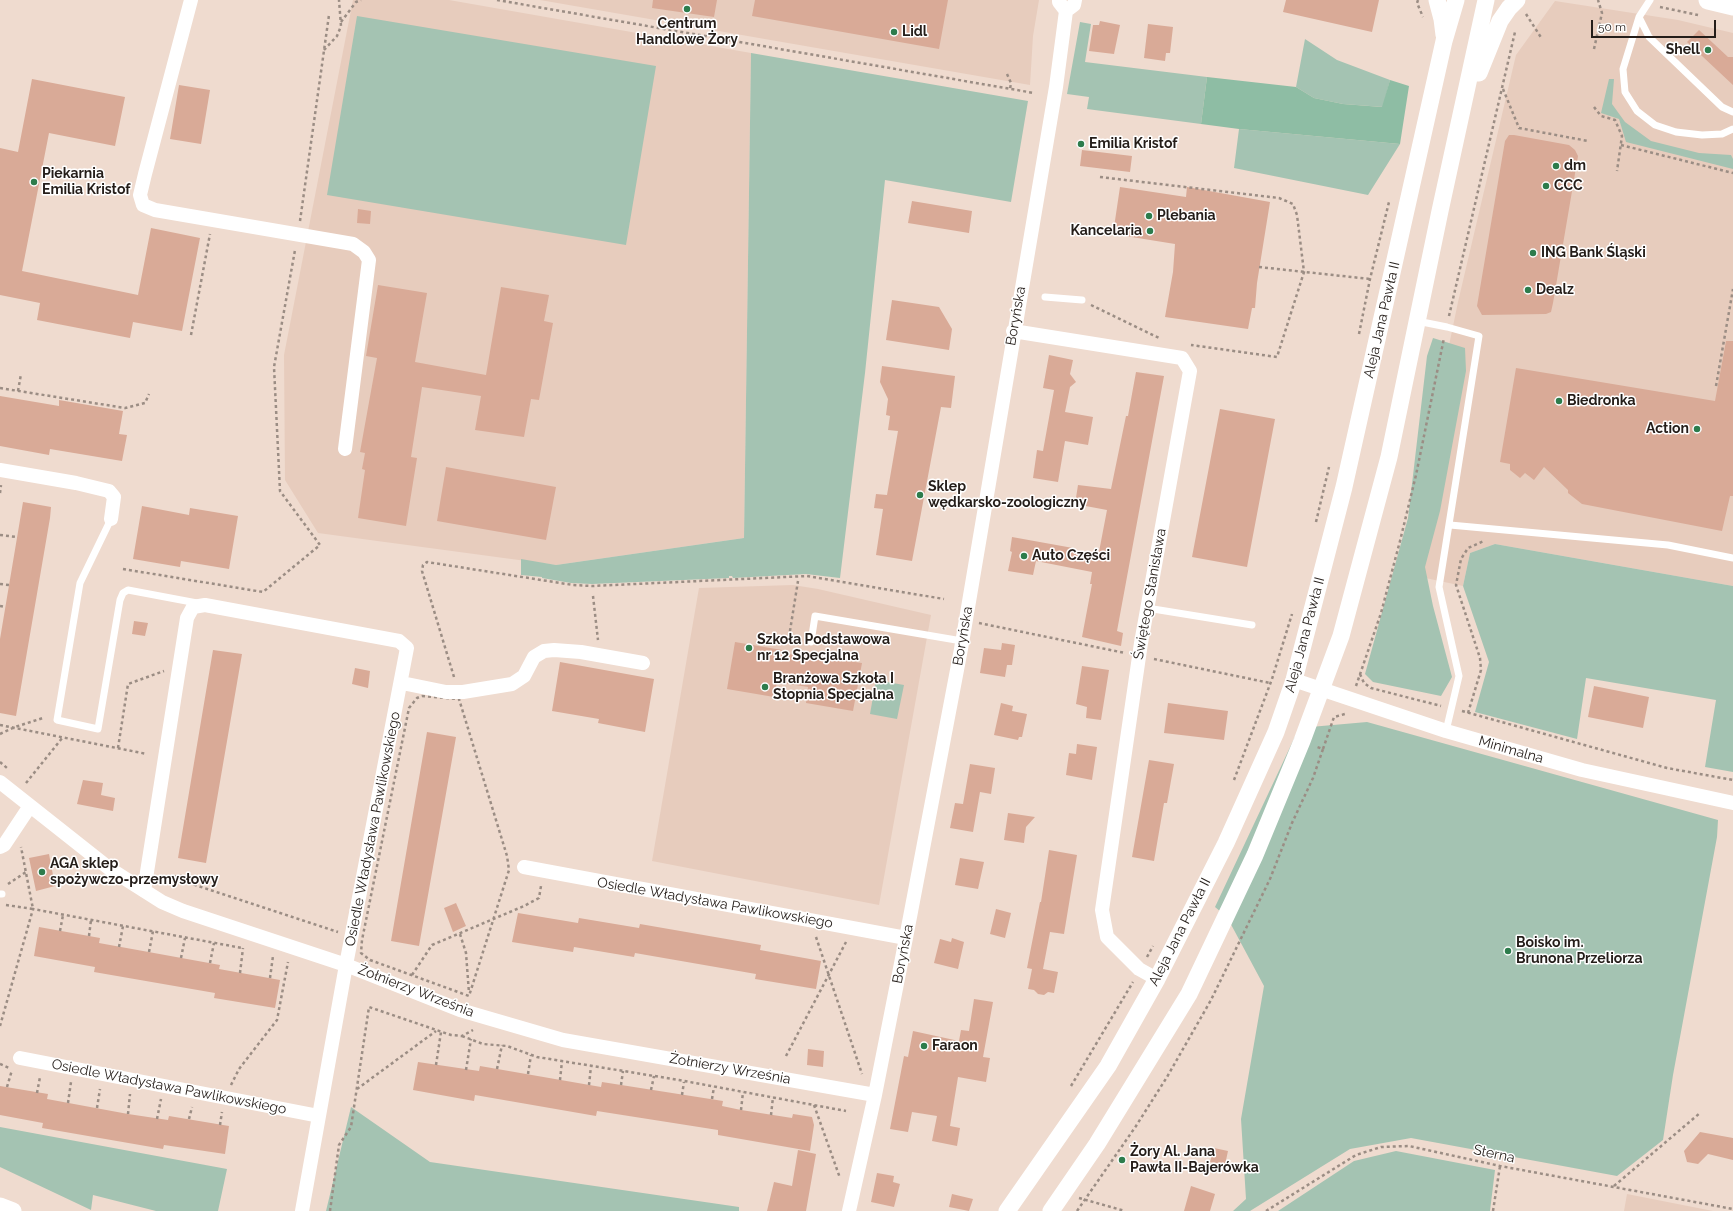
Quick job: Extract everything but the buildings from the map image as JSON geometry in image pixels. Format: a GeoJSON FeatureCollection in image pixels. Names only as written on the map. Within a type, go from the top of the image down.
{"type":"FeatureCollection","features":[{"type":"Feature","properties":{"kind":"main road"},"geometry":{"type":"LineString","coordinates":[[1704,8],[1733,6]]}},
{"type":"Feature","properties":{"kind":"street"},"geometry":{"type":"LineString","coordinates":[[191,0],[140,195],[143,205],[155,210],[353,244],[364,252],[369,260],[344,449]]}},
{"type":"Feature","properties":{"kind":"street"},"geometry":{"type":"LineString","coordinates":[[1436,0],[1442,19],[1444,41]]}},
{"type":"Feature","properties":{"kind":"street","name":"Aleja Jana Pawła II"},"geometry":{"type":"LineString","coordinates":[[1007,1211],[1108,1066],[1157,979],[1226,843],[1276,732],[1294,680],[1344,487],[1444,41],[1456,0]]}},
{"type":"Feature","properties":{"kind":"street","name":"Aleja Jana Pawła II"},"geometry":{"type":"LineString","coordinates":[[1050,1211],[1097,1144],[1189,994],[1255,855],[1302,741],[1341,636],[1389,457],[1486,0]]}},
{"type":"Feature","properties":{"kind":"street"},"geometry":{"type":"LineString","coordinates":[[1460,117],[1496,29],[1508,8],[1517,0]]}},
{"type":"Feature","properties":{"kind":"street","name":"Boryńska"},"geometry":{"type":"LineString","coordinates":[[849,1211],[875,1095],[962,641],[1060,57],[1067,4]]}},
{"type":"Feature","properties":{"kind":"street","name":"Świętego Stanisława"},"geometry":{"type":"LineString","coordinates":[[1013,330],[1182,358],[1190,371],[1139,656],[1102,910],[1108,937],[1139,969],[1157,979]]}},
{"type":"Feature","properties":{"kind":"street"},"geometry":{"type":"LineString","coordinates":[[0,470],[76,483],[109,491],[114,497],[111,519]]}},
{"type":"Feature","properties":{"kind":"street"},"geometry":{"type":"LineString","coordinates":[[144,891],[187,618],[193,607],[205,605]]}},
{"type":"Feature","properties":{"kind":"street","name":"Osiedle Władysława Pawlikowskiego"},"geometry":{"type":"LineString","coordinates":[[205,605],[399,641],[407,648],[402,683],[346,965],[302,1211]]}},
{"type":"Feature","properties":{"kind":"street"},"geometry":{"type":"LineString","coordinates":[[402,683],[446,692],[463,692],[512,684],[524,676],[534,657],[544,651],[554,650],[594,654],[643,663]]}},
{"type":"Feature","properties":{"kind":"street","name":"Minimalna"},"geometry":{"type":"LineString","coordinates":[[1294,680],[1446,731],[1582,770],[1733,803]]}},
{"type":"Feature","properties":{"kind":"street","name":"Żołnierzy Września"},"geometry":{"type":"LineString","coordinates":[[0,782],[110,869],[162,902],[183,911],[346,965],[460,1010],[563,1040],[875,1095]]}},
{"type":"Feature","properties":{"kind":"street"},"geometry":{"type":"LineString","coordinates":[[0,847],[4,845],[30,806]]}},
{"type":"Feature","properties":{"kind":"street","name":"Osiedle Władysława Pawlikowskiego"},"geometry":{"type":"LineString","coordinates":[[524,868],[906,938]]}},
{"type":"Feature","properties":{"kind":"street","name":"Osiedle Władysława Pawlikowskiego"},"geometry":{"type":"LineString","coordinates":[[16,1064],[223,1102],[319,1116]]}},
{"type":"Feature","properties":{"kind":"street"},"geometry":{"type":"LineString","coordinates":[[0,1206],[13,1211]]}},
{"type":"Feature","properties":{"kind":"lane"},"geometry":{"type":"LineString","coordinates":[[1650,1],[1638,17],[1623,69],[1625,92],[1637,111],[1655,125],[1676,132],[1702,135],[1722,134],[1733,129]]}},
{"type":"Feature","properties":{"kind":"lane"},"geometry":{"type":"LineString","coordinates":[[1638,17],[1649,37],[1722,107],[1733,112]]}},
{"type":"Feature","properties":{"kind":"lane"},"geometry":{"type":"LineString","coordinates":[[1046,297],[1082,300]]}},
{"type":"Feature","properties":{"kind":"lane"},"geometry":{"type":"LineString","coordinates":[[1417,321],[1447,327],[1479,336],[1439,587],[1460,676],[1446,731]]}},
{"type":"Feature","properties":{"kind":"lane"},"geometry":{"type":"LineString","coordinates":[[111,519],[80,582],[57,720],[98,729],[120,600],[123,593],[128,590],[205,605]]}},
{"type":"Feature","properties":{"kind":"lane"},"geometry":{"type":"LineString","coordinates":[[1450,525],[1668,545],[1733,558]]}},
{"type":"Feature","properties":{"kind":"lane"},"geometry":{"type":"LineString","coordinates":[[1147,608],[1252,625]]}},
{"type":"Feature","properties":{"kind":"lane"},"geometry":{"type":"LineString","coordinates":[[811,642],[815,616],[962,641]]}},
{"type":"Feature","properties":{"kind":"path"},"geometry":{"type":"LineString","coordinates":[[324,50],[337,36],[341,26],[339,0]]}},
{"type":"Feature","properties":{"kind":"path"},"geometry":{"type":"LineString","coordinates":[[341,22],[356,2],[361,0]]}},
{"type":"Feature","properties":{"kind":"path"},"geometry":{"type":"LineString","coordinates":[[498,0],[1034,93]]}},
{"type":"Feature","properties":{"kind":"path"},"geometry":{"type":"LineString","coordinates":[[1594,50],[1602,13],[1598,0]]}},
{"type":"Feature","properties":{"kind":"path"},"geometry":{"type":"LineString","coordinates":[[1650,1],[1664,9],[1704,8]]}},
{"type":"Feature","properties":{"kind":"path"},"geometry":{"type":"LineString","coordinates":[[123,569],[263,592],[320,545],[280,491],[274,367],[298,235],[328,15]]}},
{"type":"Feature","properties":{"kind":"path"},"geometry":{"type":"LineString","coordinates":[[1007,74],[1011,83],[1010,89]]}},
{"type":"Feature","properties":{"kind":"path"},"geometry":{"type":"LineString","coordinates":[[1502,89],[1519,128],[1588,141]]}},
{"type":"Feature","properties":{"kind":"path"},"geometry":{"type":"LineString","coordinates":[[1594,107],[1601,116],[1615,120],[1622,136],[1617,171]]}},
{"type":"Feature","properties":{"kind":"path"},"geometry":{"type":"LineString","coordinates":[[1621,145],[1733,173]]}},
{"type":"Feature","properties":{"kind":"path"},"geometry":{"type":"LineString","coordinates":[[1100,177],[1279,198],[1293,204],[1297,215],[1304,272],[1277,357],[1188,344]]}},
{"type":"Feature","properties":{"kind":"path"},"geometry":{"type":"LineString","coordinates":[[191,335],[213,220]]}},
{"type":"Feature","properties":{"kind":"path"},"geometry":{"type":"LineString","coordinates":[[1259,267],[1370,280]]}},
{"type":"Feature","properties":{"kind":"path"},"geometry":{"type":"LineString","coordinates":[[1716,386],[1733,289]]}},
{"type":"Feature","properties":{"kind":"path"},"geometry":{"type":"LineString","coordinates":[[1082,300],[1165,341]]}},
{"type":"Feature","properties":{"kind":"path"},"geometry":{"type":"LineString","coordinates":[[18,391],[21,374]]}},
{"type":"Feature","properties":{"kind":"path"},"geometry":{"type":"LineString","coordinates":[[0,388],[125,408],[145,403],[149,394]]}},
{"type":"Feature","properties":{"kind":"path"},"geometry":{"type":"LineString","coordinates":[[0,535],[17,537]]}},
{"type":"Feature","properties":{"kind":"path"},"geometry":{"type":"LineString","coordinates":[[1468,713],[1481,670],[1480,658],[1456,585],[1461,558],[1468,548],[1490,539]]}},
{"type":"Feature","properties":{"kind":"path"},"geometry":{"type":"LineString","coordinates":[[454,678],[422,571],[423,565],[427,562],[573,585],[592,586],[807,576],[944,599]]}},
{"type":"Feature","properties":{"kind":"path"},"geometry":{"type":"LineString","coordinates":[[789,637],[798,581]]}},
{"type":"Feature","properties":{"kind":"path"},"geometry":{"type":"LineString","coordinates":[[0,584],[9,585]]}},
{"type":"Feature","properties":{"kind":"path"},"geometry":{"type":"LineString","coordinates":[[593,596],[598,640],[594,654]]}},
{"type":"Feature","properties":{"kind":"path"},"geometry":{"type":"LineString","coordinates":[[0,606],[6,606]]}},
{"type":"Feature","properties":{"kind":"path"},"geometry":{"type":"LineString","coordinates":[[975,622],[1270,683]]}},
{"type":"Feature","properties":{"kind":"path"},"geometry":{"type":"LineString","coordinates":[[118,748],[128,684],[180,665]]}},
{"type":"Feature","properties":{"kind":"path"},"geometry":{"type":"LineString","coordinates":[[1359,674],[1364,683],[1371,688],[1451,708],[1667,768],[1733,780]]}},
{"type":"Feature","properties":{"kind":"path"},"geometry":{"type":"LineString","coordinates":[[422,696],[459,699],[507,856],[509,870],[470,996],[370,960],[361,953],[362,940],[409,708],[417,698],[422,696]]}},
{"type":"Feature","properties":{"kind":"path"},"geometry":{"type":"LineString","coordinates":[[0,734],[15,727],[43,718]]}},
{"type":"Feature","properties":{"kind":"path"},"geometry":{"type":"LineString","coordinates":[[0,724],[147,754]]}},
{"type":"Feature","properties":{"kind":"path"},"geometry":{"type":"LineString","coordinates":[[26,783],[63,737]]}},
{"type":"Feature","properties":{"kind":"path"},"geometry":{"type":"LineString","coordinates":[[0,1026],[33,909],[17,825]]}},
{"type":"Feature","properties":{"kind":"path"},"geometry":{"type":"LineString","coordinates":[[1,894],[4,887],[26,872]]}},
{"type":"Feature","properties":{"kind":"path"},"geometry":{"type":"LineString","coordinates":[[159,878],[183,876],[192,884],[339,932]]}},
{"type":"Feature","properties":{"kind":"path"},"geometry":{"type":"LineString","coordinates":[[506,877],[513,878]]}},
{"type":"Feature","properties":{"kind":"path"},"geometry":{"type":"LineString","coordinates":[[412,975],[432,945],[493,920],[539,898],[542,884],[535,883]]}},
{"type":"Feature","properties":{"kind":"path"},"geometry":{"type":"LineString","coordinates":[[0,904],[244,948],[240,973]]}},
{"type":"Feature","properties":{"kind":"path"},"geometry":{"type":"LineString","coordinates":[[60,931],[63,915]]}},
{"type":"Feature","properties":{"kind":"path"},"geometry":{"type":"LineString","coordinates":[[89,936],[91,920]]}},
{"type":"Feature","properties":{"kind":"path"},"geometry":{"type":"LineString","coordinates":[[119,947],[122,926]]}},
{"type":"Feature","properties":{"kind":"path"},"geometry":{"type":"LineString","coordinates":[[150,952],[152,931]]}},
{"type":"Feature","properties":{"kind":"path"},"geometry":{"type":"LineString","coordinates":[[460,934],[466,953],[470,996]]}},
{"type":"Feature","properties":{"kind":"path"},"geometry":{"type":"LineString","coordinates":[[816,937],[862,1074],[864,1066]]}},
{"type":"Feature","properties":{"kind":"path"},"geometry":{"type":"LineString","coordinates":[[786,1056],[849,937]]}},
{"type":"Feature","properties":{"kind":"path"},"geometry":{"type":"LineString","coordinates":[[181,958],[184,938]]}},
{"type":"Feature","properties":{"kind":"path"},"geometry":{"type":"LineString","coordinates":[[210,963],[214,943]]}},
{"type":"Feature","properties":{"kind":"path"},"geometry":{"type":"LineString","coordinates":[[270,978],[273,954],[280,955]]}},
{"type":"Feature","properties":{"kind":"path"},"geometry":{"type":"LineString","coordinates":[[220,1124],[223,1102],[239,1069],[277,1020],[288,965],[287,956]]}},
{"type":"Feature","properties":{"kind":"path"},"geometry":{"type":"LineString","coordinates":[[330,1211],[339,1145],[351,1127],[369,1007],[451,1035],[462,1036],[483,1044],[502,1045],[537,1057],[654,1076],[846,1111]]}},
{"type":"Feature","properties":{"kind":"path"},"geometry":{"type":"LineString","coordinates":[[462,1036],[492,1019]]}},
{"type":"Feature","properties":{"kind":"path"},"geometry":{"type":"LineString","coordinates":[[357,1089],[437,1030]]}},
{"type":"Feature","properties":{"kind":"path"},"geometry":{"type":"LineString","coordinates":[[436,1064],[441,1032]]}},
{"type":"Feature","properties":{"kind":"path"},"geometry":{"type":"LineString","coordinates":[[466,1070],[471,1039]]}},
{"type":"Feature","properties":{"kind":"path"},"geometry":{"type":"LineString","coordinates":[[497,1069],[502,1045]]}},
{"type":"Feature","properties":{"kind":"path"},"geometry":{"type":"LineString","coordinates":[[528,1074],[531,1055]]}},
{"type":"Feature","properties":{"kind":"path"},"geometry":{"type":"LineString","coordinates":[[560,1080],[562,1061]]}},
{"type":"Feature","properties":{"kind":"path"},"geometry":{"type":"LineString","coordinates":[[7,1087],[16,1064]]}},
{"type":"Feature","properties":{"kind":"path"},"geometry":{"type":"LineString","coordinates":[[589,1085],[591,1066]]}},
{"type":"Feature","properties":{"kind":"path"},"geometry":{"type":"LineString","coordinates":[[621,1085],[623,1071]]}},
{"type":"Feature","properties":{"kind":"path"},"geometry":{"type":"LineString","coordinates":[[37,1093],[40,1074]]}},
{"type":"Feature","properties":{"kind":"path"},"geometry":{"type":"LineString","coordinates":[[651,1090],[654,1076]]}},
{"type":"Feature","properties":{"kind":"path"},"geometry":{"type":"LineString","coordinates":[[68,1103],[71,1080]]}},
{"type":"Feature","properties":{"kind":"path"},"geometry":{"type":"LineString","coordinates":[[682,1095],[684,1082]]}},
{"type":"Feature","properties":{"kind":"path"},"geometry":{"type":"LineString","coordinates":[[97,1108],[101,1085]]}},
{"type":"Feature","properties":{"kind":"path"},"geometry":{"type":"LineString","coordinates":[[712,1099],[714,1087]]}},
{"type":"Feature","properties":{"kind":"path"},"geometry":{"type":"LineString","coordinates":[[128,1114],[131,1090]]}},
{"type":"Feature","properties":{"kind":"path"},"geometry":{"type":"LineString","coordinates":[[742,1110],[743,1092]]}},
{"type":"Feature","properties":{"kind":"path"},"geometry":{"type":"LineString","coordinates":[[157,1119],[162,1095]]}},
{"type":"Feature","properties":{"kind":"path"},"geometry":{"type":"LineString","coordinates":[[772,1115],[773,1097]]}},
{"type":"Feature","properties":{"kind":"path"},"geometry":{"type":"LineString","coordinates":[[189,1120],[193,1100]]}},
{"type":"Feature","properties":{"kind":"path"},"geometry":{"type":"LineString","coordinates":[[813,1105],[840,1179]]}},
{"type":"Feature","properties":{"kind":"path"},"geometry":{"type":"LineString","coordinates":[[1613,1186],[1700,1113]]}},
{"type":"Feature","properties":{"kind":"path","name":"Sterna"},"geometry":{"type":"LineString","coordinates":[[1266,1211],[1356,1155],[1381,1147],[1409,1146],[1500,1166],[1733,1209]]}},
{"type":"Feature","properties":{"kind":"path"},"geometry":{"type":"LineString","coordinates":[[1493,1211],[1500,1166]]}},
{"type":"Feature","properties":{"kind":"path"},"geometry":{"type":"LineString","coordinates":[[1077,1211],[1085,1198],[1125,1211]]}},
{"type":"Feature","properties":{"kind":"shaded area"},"geometry":{"type":"Polygon","coordinates":[[[353,0],[449,0],[751,53],[744,538],[556,565],[318,533],[285,480],[284,355],[353,0]]]}},
{"type":"Feature","properties":{"kind":"shaded area"},"geometry":{"type":"Polygon","coordinates":[[[540,0],[1039,0],[1033,36],[1030,85],[540,0]]]}},
{"type":"Feature","properties":{"kind":"shaded area"},"geometry":{"type":"Polygon","coordinates":[[[1555,1],[1678,20],[1733,33],[1733,586],[1495,544],[1470,553],[1463,586],[1402,573],[1458,302],[1516,55],[1555,1]]]}},
{"type":"Feature","properties":{"kind":"shaded area"},"geometry":{"type":"Polygon","coordinates":[[[793,585],[818,589],[931,615],[879,905],[652,861],[699,588],[793,585]]]}},
{"type":"Feature","properties":{"kind":"shaded area"},"geometry":{"type":"Polygon","coordinates":[[[1627,1194],[1713,1211],[1624,1211],[1627,1194]]]}},
{"type":"Feature","properties":{"kind":"green space"},"geometry":{"type":"Polygon","coordinates":[[[357,16],[656,66],[626,245],[327,195],[357,16]]]}},
{"type":"Feature","properties":{"kind":"green space"},"geometry":{"type":"Polygon","coordinates":[[[1080,22],[1091,24],[1085,62],[1207,77],[1201,124],[1087,109],[1089,97],[1067,94],[1080,22]]]}},
{"type":"Feature","properties":{"kind":"green space"},"geometry":{"type":"Polygon","coordinates":[[[1305,39],[1337,60],[1390,80],[1383,107],[1343,104],[1314,98],[1296,87],[1305,39]]]}},
{"type":"Feature","properties":{"kind":"green space"},"geometry":{"type":"Polygon","coordinates":[[[751,53],[1028,101],[1011,202],[885,180],[865,373],[840,578],[806,574],[733,578],[732,576],[729,576],[729,578],[592,584],[571,583],[542,577],[521,575],[521,559],[556,565],[744,538],[751,53]]]}},
{"type":"Feature","properties":{"kind":"green space"},"geometry":{"type":"Polygon","coordinates":[[[1207,77],[1296,87],[1314,98],[1343,104],[1382,107],[1390,80],[1409,86],[1400,144],[1201,124],[1207,77]]]}},
{"type":"Feature","properties":{"kind":"green space"},"geometry":{"type":"Polygon","coordinates":[[[1609,79],[1614,79],[1612,104],[1625,122],[1651,141],[1699,153],[1731,155],[1733,159],[1733,169],[1626,142],[1619,119],[1601,113],[1609,79]]]}},
{"type":"Feature","properties":{"kind":"green space"},"geometry":{"type":"Polygon","coordinates":[[[1239,129],[1400,144],[1368,195],[1234,168],[1239,129]]]}},
{"type":"Feature","properties":{"kind":"green space"},"geometry":{"type":"Polygon","coordinates":[[[1433,338],[1465,348],[1466,371],[1440,511],[1425,567],[1433,606],[1452,677],[1441,696],[1373,682],[1365,674],[1408,518],[1427,356],[1433,338]]]}},
{"type":"Feature","properties":{"kind":"green space"},"geometry":{"type":"Polygon","coordinates":[[[1495,544],[1733,586],[1733,772],[1705,767],[1716,700],[1586,678],[1577,739],[1475,712],[1489,662],[1463,586],[1470,553],[1495,544]]]}},
{"type":"Feature","properties":{"kind":"green space"},"geometry":{"type":"Polygon","coordinates":[[[876,680],[904,685],[897,719],[870,714],[876,680]]]}},
{"type":"Feature","properties":{"kind":"green space","name":"Boisko im. Brunona Przeliorza"},"geometry":{"type":"Polygon","coordinates":[[[1367,722],[1718,820],[1717,837],[1673,1075],[1663,1140],[1617,1176],[1411,1138],[1350,1149],[1250,1211],[1233,1211],[1246,1199],[1241,1119],[1264,986],[1227,917],[1215,907],[1299,728],[1367,722]]]}},
{"type":"Feature","properties":{"kind":"green space"},"geometry":{"type":"Polygon","coordinates":[[[351,1107],[430,1162],[739,1207],[739,1211],[326,1211],[351,1107]]]}},
{"type":"Feature","properties":{"kind":"green space"},"geometry":{"type":"Polygon","coordinates":[[[0,1127],[227,1169],[218,1211],[156,1211],[93,1195],[91,1210],[0,1167],[0,1127]]]}},
{"type":"Feature","properties":{"kind":"green space"},"geometry":{"type":"Polygon","coordinates":[[[1396,1151],[1495,1170],[1490,1211],[1278,1211],[1354,1161],[1396,1151]]]}},
{"type":"Feature","properties":{"kind":"place","name":"Centrum Handlowe Żory"},"geometry":{"type":"Point","coordinates":[687,9]}},
{"type":"Feature","properties":{"kind":"place","name":"Lidl"},"geometry":{"type":"Point","coordinates":[894,32]}},
{"type":"Feature","properties":{"kind":"place","name":"Shell"},"geometry":{"type":"Point","coordinates":[1708,50]}},
{"type":"Feature","properties":{"kind":"place","name":"Emilia Kristof"},"geometry":{"type":"Point","coordinates":[1081,144]}},
{"type":"Feature","properties":{"kind":"place","name":"dm"},"geometry":{"type":"Point","coordinates":[1556,166]}},
{"type":"Feature","properties":{"kind":"place","name":"Piekarnia Emilia Kristof"},"geometry":{"type":"Point","coordinates":[34,182]}},
{"type":"Feature","properties":{"kind":"place","name":"CCC"},"geometry":{"type":"Point","coordinates":[1546,186]}},
{"type":"Feature","properties":{"kind":"place","name":"Plebania"},"geometry":{"type":"Point","coordinates":[1149,216]}},
{"type":"Feature","properties":{"kind":"place","name":"Kancelaria"},"geometry":{"type":"Point","coordinates":[1150,231]}},
{"type":"Feature","properties":{"kind":"place","name":"ING Bank Śląski"},"geometry":{"type":"Point","coordinates":[1533,253]}},
{"type":"Feature","properties":{"kind":"place","name":"Dealz"},"geometry":{"type":"Point","coordinates":[1528,290]}},
{"type":"Feature","properties":{"kind":"place","name":"Biedronka"},"geometry":{"type":"Point","coordinates":[1559,401]}},
{"type":"Feature","properties":{"kind":"place","name":"Action"},"geometry":{"type":"Point","coordinates":[1697,429]}},
{"type":"Feature","properties":{"kind":"place","name":"Sklep wędkarsko-zoologiczny"},"geometry":{"type":"Point","coordinates":[920,495]}},
{"type":"Feature","properties":{"kind":"place","name":"Auto Części"},"geometry":{"type":"Point","coordinates":[1024,556]}},
{"type":"Feature","properties":{"kind":"place","name":"Szkoła Podstawowa nr 12 Specjalna"},"geometry":{"type":"Point","coordinates":[749,648]}},
{"type":"Feature","properties":{"kind":"place","name":"Branżowa Szkoła I Stopnia Specjalna"},"geometry":{"type":"Point","coordinates":[765,687]}},
{"type":"Feature","properties":{"kind":"place","name":"AGA sklep spożywczo-przemysłowy"},"geometry":{"type":"Point","coordinates":[42,872]}},
{"type":"Feature","properties":{"kind":"place","name":"Boisko im. Brunona Przeliorza"},"geometry":{"type":"Point","coordinates":[1508,951]}},
{"type":"Feature","properties":{"kind":"place","name":"Faraon"},"geometry":{"type":"Point","coordinates":[924,1046]}},
{"type":"Feature","properties":{"kind":"place","name":"Żory Al. Jana Pawła II-Bajerówka"},"geometry":{"type":"Point","coordinates":[1122,1160]}}]}
